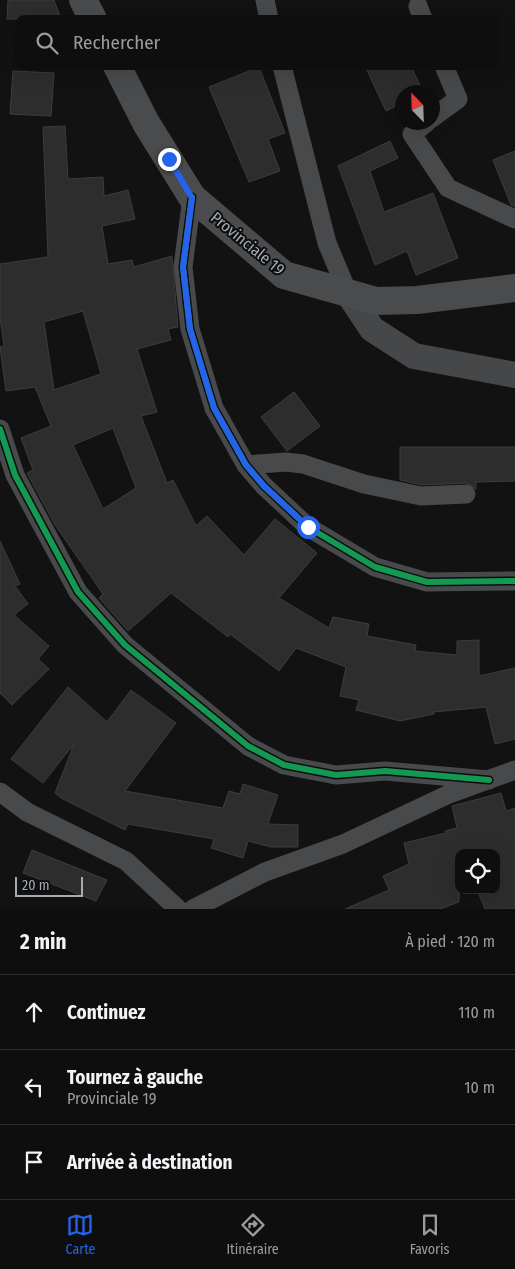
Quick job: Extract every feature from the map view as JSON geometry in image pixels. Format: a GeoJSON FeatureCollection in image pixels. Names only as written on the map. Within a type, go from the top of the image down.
{"type":"FeatureCollection","features":[{"type":"Feature","properties":{"kind":"main road"},"geometry":{"type":"LineString","coordinates":[[83,0],[91,15]]}},
{"type":"Feature","properties":{"kind":"main road","name":"Provinciale 19"},"geometry":{"type":"LineString","coordinates":[[119,70],[146,122],[192,198],[284,275],[376,301],[417,300],[515,288]]}},
{"type":"Feature","properties":{"kind":"street"},"geometry":{"type":"LineString","coordinates":[[265,0],[269,15]]}},
{"type":"Feature","properties":{"kind":"street"},"geometry":{"type":"LineString","coordinates":[[283,70],[328,243],[348,293],[372,329],[414,356],[515,375]]}},
{"type":"Feature","properties":{"kind":"street"},"geometry":{"type":"LineString","coordinates":[[440,112],[458,99],[446,70]]}},
{"type":"Feature","properties":{"kind":"street"},"geometry":{"type":"LineString","coordinates":[[417,130],[412,134],[448,188],[515,218]]}},
{"type":"Feature","properties":{"kind":"street"},"geometry":{"type":"LineString","coordinates":[[192,198],[183,267],[190,329],[214,408],[246,465],[264,486],[308,527],[375,567],[427,582],[515,581]]}},
{"type":"Feature","properties":{"kind":"street"},"geometry":{"type":"LineString","coordinates":[[0,429],[16,475],[78,592],[125,646],[248,746],[284,765],[336,775],[385,771],[489,780]]}},
{"type":"Feature","properties":{"kind":"street"},"geometry":{"type":"LineString","coordinates":[[246,465],[286,462],[303,464],[364,484],[421,496],[466,494]]}},
{"type":"Feature","properties":{"kind":"street"},"geometry":{"type":"LineString","coordinates":[[193,909],[265,872],[343,844],[449,794],[515,770]]}},
{"type":"Feature","properties":{"kind":"street"},"geometry":{"type":"LineString","coordinates":[[0,792],[27,812],[126,861],[178,909]]}},
{"type":"Feature","properties":{"kind":"building"},"geometry":{"type":"Polygon","coordinates":[[[8,0],[54,0],[60,15],[15,15],[15,19],[7,19],[8,0]]]}},
{"type":"Feature","properties":{"kind":"building"},"geometry":{"type":"Polygon","coordinates":[[[252,70],[260,70],[285,133],[268,139],[280,171],[249,182],[209,87],[252,70]]]}},
{"type":"Feature","properties":{"kind":"building"},"geometry":{"type":"Polygon","coordinates":[[[367,70],[413,70],[420,85],[395,85],[395,106],[386,111],[367,70]]]}},
{"type":"Feature","properties":{"kind":"building"},"geometry":{"type":"Polygon","coordinates":[[[13,71],[54,73],[51,116],[10,114],[13,71]]]}},
{"type":"Feature","properties":{"kind":"building"},"geometry":{"type":"Polygon","coordinates":[[[65,126],[68,179],[103,177],[104,196],[128,190],[135,219],[102,226],[108,264],[132,260],[134,267],[172,256],[178,327],[168,329],[171,340],[137,349],[157,412],[141,416],[167,483],[173,480],[196,526],[207,516],[244,555],[275,519],[317,553],[279,598],[329,628],[333,617],[369,624],[367,636],[416,645],[415,651],[457,655],[457,641],[479,640],[479,676],[515,668],[515,739],[495,744],[486,707],[433,712],[434,714],[400,721],[356,710],[359,700],[340,696],[346,667],[296,648],[279,671],[230,634],[228,637],[171,593],[128,631],[99,598],[103,594],[55,525],[27,473],[33,470],[21,438],[51,426],[35,387],[6,391],[0,347],[4,346],[0,317],[0,264],[48,257],[43,127],[65,126]],[[83,311],[44,322],[54,390],[101,374],[83,311]],[[113,428],[73,445],[103,509],[136,488],[113,428]]]}},
{"type":"Feature","properties":{"kind":"building"},"geometry":{"type":"Polygon","coordinates":[[[390,141],[398,158],[370,171],[384,212],[433,193],[458,258],[416,275],[407,251],[375,265],[338,166],[390,141]]]}},
{"type":"Feature","properties":{"kind":"building"},"geometry":{"type":"Polygon","coordinates":[[[515,151],[515,207],[511,205],[493,160],[515,151]]]}},
{"type":"Feature","properties":{"kind":"building"},"geometry":{"type":"Polygon","coordinates":[[[294,392],[320,426],[287,451],[261,417],[294,392]]]}},
{"type":"Feature","properties":{"kind":"building"},"geometry":{"type":"Polygon","coordinates":[[[400,447],[515,447],[515,481],[476,482],[476,489],[466,483],[422,485],[400,480],[400,447]]]}},
{"type":"Feature","properties":{"kind":"building"},"geometry":{"type":"Polygon","coordinates":[[[0,541],[20,584],[15,586],[28,604],[14,615],[49,646],[38,659],[49,669],[12,705],[0,693],[0,541]]]}},
{"type":"Feature","properties":{"kind":"building"},"geometry":{"type":"Polygon","coordinates":[[[68,687],[107,722],[131,690],[176,723],[125,791],[223,808],[229,791],[240,794],[243,784],[278,795],[268,824],[298,825],[298,847],[271,847],[248,841],[243,858],[211,848],[214,839],[128,824],[125,830],[61,798],[55,793],[74,744],[43,783],[11,759],[68,687]]]}},
{"type":"Feature","properties":{"kind":"building"},"geometry":{"type":"Polygon","coordinates":[[[501,793],[506,811],[515,808],[515,909],[485,909],[479,894],[500,894],[500,849],[455,849],[455,894],[459,894],[459,902],[440,909],[345,909],[389,890],[383,876],[409,864],[404,843],[446,833],[445,831],[457,828],[452,806],[501,793]]]}},
{"type":"Feature","properties":{"kind":"building"},"geometry":{"type":"Polygon","coordinates":[[[32,850],[107,880],[96,901],[23,873],[32,850]]]}},
{"type":"Feature","properties":{"kind":"cycle path"},"geometry":{"type":"LineString","coordinates":[[192,197],[183,267],[190,329],[214,408],[246,465],[264,486],[308,527],[375,567],[427,582],[515,581]]}},
{"type":"Feature","properties":{"kind":"cycle path"},"geometry":{"type":"LineString","coordinates":[[0,429],[15,475],[78,592],[125,645],[248,746],[284,765],[336,775],[385,771],[489,780]]}},
{"type":"Feature","properties":{"kind":"route"},"geometry":{"type":"LineString","coordinates":[[169,159],[192,198],[183,267],[190,329],[214,408],[246,465],[264,486],[308,527]]}}]}
